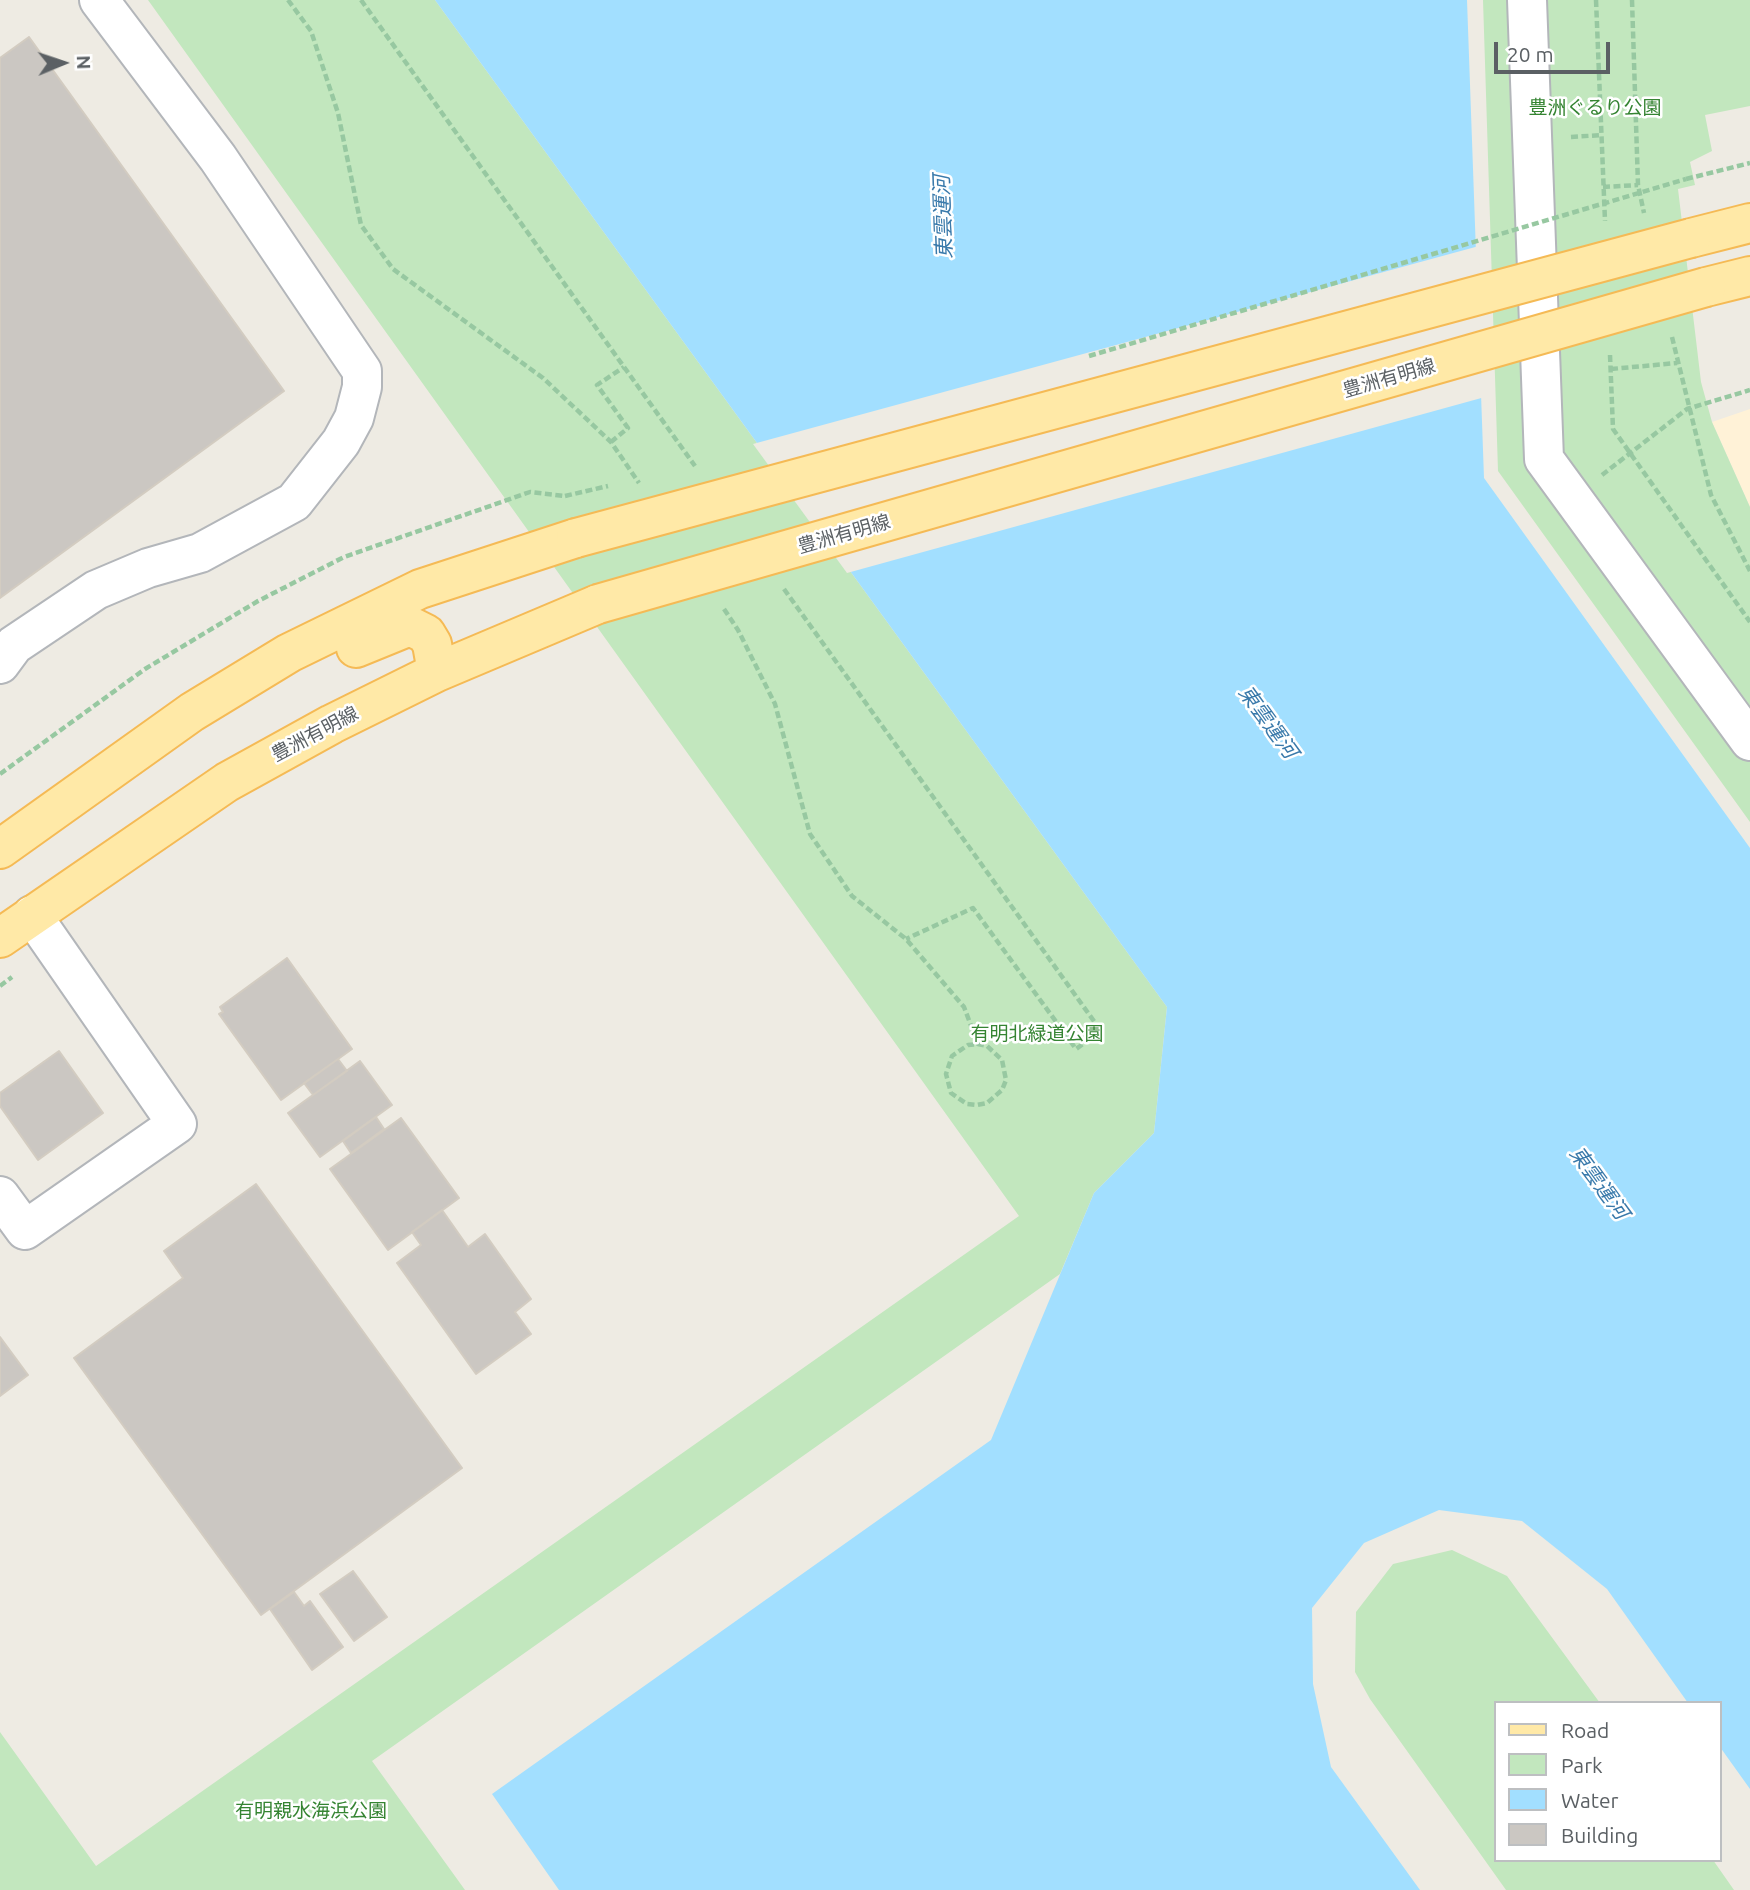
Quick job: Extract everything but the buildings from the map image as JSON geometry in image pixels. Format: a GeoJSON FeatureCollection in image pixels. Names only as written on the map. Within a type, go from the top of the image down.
{"type":"FeatureCollection","features":[{"type":"Feature","properties":{"kind":"main road"},"geometry":{"type":"LineString","coordinates":[[2,842],[192,712],[289,653],[420,589],[576,538],[1750,223]]}},
{"type":"Feature","properties":{"kind":"main road","name":"豊洲有明線"},"geometry":{"type":"LineString","coordinates":[[0,938],[227,782],[332,724],[437,672],[598,604],[1750,276]]}},
{"type":"Feature","properties":{"kind":"main road"},"geometry":{"type":"LineString","coordinates":[[289,653],[340,655],[410,626],[426,634],[432,644],[437,672]]}},
{"type":"Feature","properties":{"kind":"street"},"geometry":{"type":"LineString","coordinates":[[5,653],[96,590],[148,568],[200,553],[293,502],[341,442],[354,418],[362,387],[362,370],[218,158],[99,0]]}},
{"type":"Feature","properties":{"kind":"street"},"geometry":{"type":"LineString","coordinates":[[1527,0],[1544,459],[1750,741]]}},
{"type":"Feature","properties":{"kind":"street"},"geometry":{"type":"LineString","coordinates":[[0,1196],[25,1230],[177,1124],[32,915]]}},
{"type":"Feature","properties":{"kind":"path"},"geometry":{"type":"LineString","coordinates":[[361,0],[697,468]]}},
{"type":"Feature","properties":{"kind":"path"},"geometry":{"type":"LineString","coordinates":[[1590,136],[1602,135]]}},
{"type":"Feature","properties":{"kind":"path"},"geometry":{"type":"LineString","coordinates":[[1075,360],[1750,163]]}},
{"type":"Feature","properties":{"kind":"path"},"geometry":{"type":"LineString","coordinates":[[1603,187],[1638,185]]}},
{"type":"Feature","properties":{"kind":"path"},"geometry":{"type":"LineString","coordinates":[[1611,369],[1677,363]]}},
{"type":"Feature","properties":{"kind":"path"},"geometry":{"type":"LineString","coordinates":[[611,442],[628,428],[597,385],[624,367]]}},
{"type":"Feature","properties":{"kind":"path"},"geometry":{"type":"LineString","coordinates":[[1621,460],[1687,409],[1750,390]]}},
{"type":"Feature","properties":{"kind":"path"},"geometry":{"type":"LineString","coordinates":[[1687,409],[1711,495],[1750,571]]}},
{"type":"Feature","properties":{"kind":"path"},"geometry":{"type":"LineString","coordinates":[[683,469],[708,463]]}},
{"type":"Feature","properties":{"kind":"path"},"geometry":{"type":"LineString","coordinates":[[631,480],[644,477]]}},
{"type":"Feature","properties":{"kind":"path"},"geometry":{"type":"LineString","coordinates":[[0,774],[145,669],[258,601],[344,557],[530,492],[565,496],[618,484]]}},
{"type":"Feature","properties":{"kind":"path"},"geometry":{"type":"LineString","coordinates":[[778,580],[1101,1031],[1076,1049],[973,908],[906,939]]}},
{"type":"Feature","properties":{"kind":"path"},"geometry":{"type":"LineString","coordinates":[[0,986],[54,947]]}},
{"type":"Feature","properties":{"kind":"path"},"geometry":{"type":"LineString","coordinates":[[977,1105],[967,1104],[951,1093],[946,1074],[952,1056],[968,1045],[978,1044]]}},
{"type":"Feature","properties":{"kind":"shaded area"},"geometry":{"type":"Polygon","coordinates":[[[1750,409],[1750,507],[1712,422],[1750,409]]]}},
{"type":"Feature","properties":{"kind":"green space","name":"有明北緑道公園"},"geometry":{"type":"Polygon","coordinates":[[[148,0],[435,0],[1167,1007],[1154,1133],[1094,1193],[1060,1274],[372,1761],[465,1890],[0,1890],[0,1732],[96,1866],[1019,1216],[148,0]]]}},
{"type":"Feature","properties":{"kind":"green space","name":"豊洲ぐるり公園"},"geometry":{"type":"Polygon","coordinates":[[[1483,0],[1750,0],[1750,106],[1705,115],[1712,151],[1690,162],[1695,185],[1678,189],[1701,382],[1712,422],[1750,507],[1750,822],[1498,471],[1483,0]]]}},
{"type":"Feature","properties":{"kind":"green space"},"geometry":{"type":"Polygon","coordinates":[[[1452,1550],[1507,1576],[1599,1701],[1494,1701],[1494,1862],[1714,1862],[1734,1890],[1506,1890],[1370,1699],[1355,1672],[1356,1612],[1393,1564],[1452,1550]]]}},
{"type":"Feature","properties":{"kind":"water","name":"東雲運河"},"geometry":{"type":"Polygon","coordinates":[[[435,0],[1467,0],[1484,478],[1750,848],[1750,1789],[1722,1750],[1722,1701],[1687,1701],[1607,1589],[1522,1521],[1439,1510],[1364,1543],[1312,1608],[1313,1684],[1331,1767],[1420,1890],[559,1890],[492,1794],[991,1440],[1094,1193],[1154,1133],[1167,1007],[435,0]]]}},
{"type":"Feature","properties":{"kind":"pier"},"geometry":{"type":"Polygon","coordinates":[[[1479,246],[1485,397],[847,573],[753,444],[1479,246]]]}},
{"type":"Feature","properties":{"kind":"park label","name":"有明親水海浜公園"},"geometry":{"type":"Point","coordinates":[311,1811]}}]}
